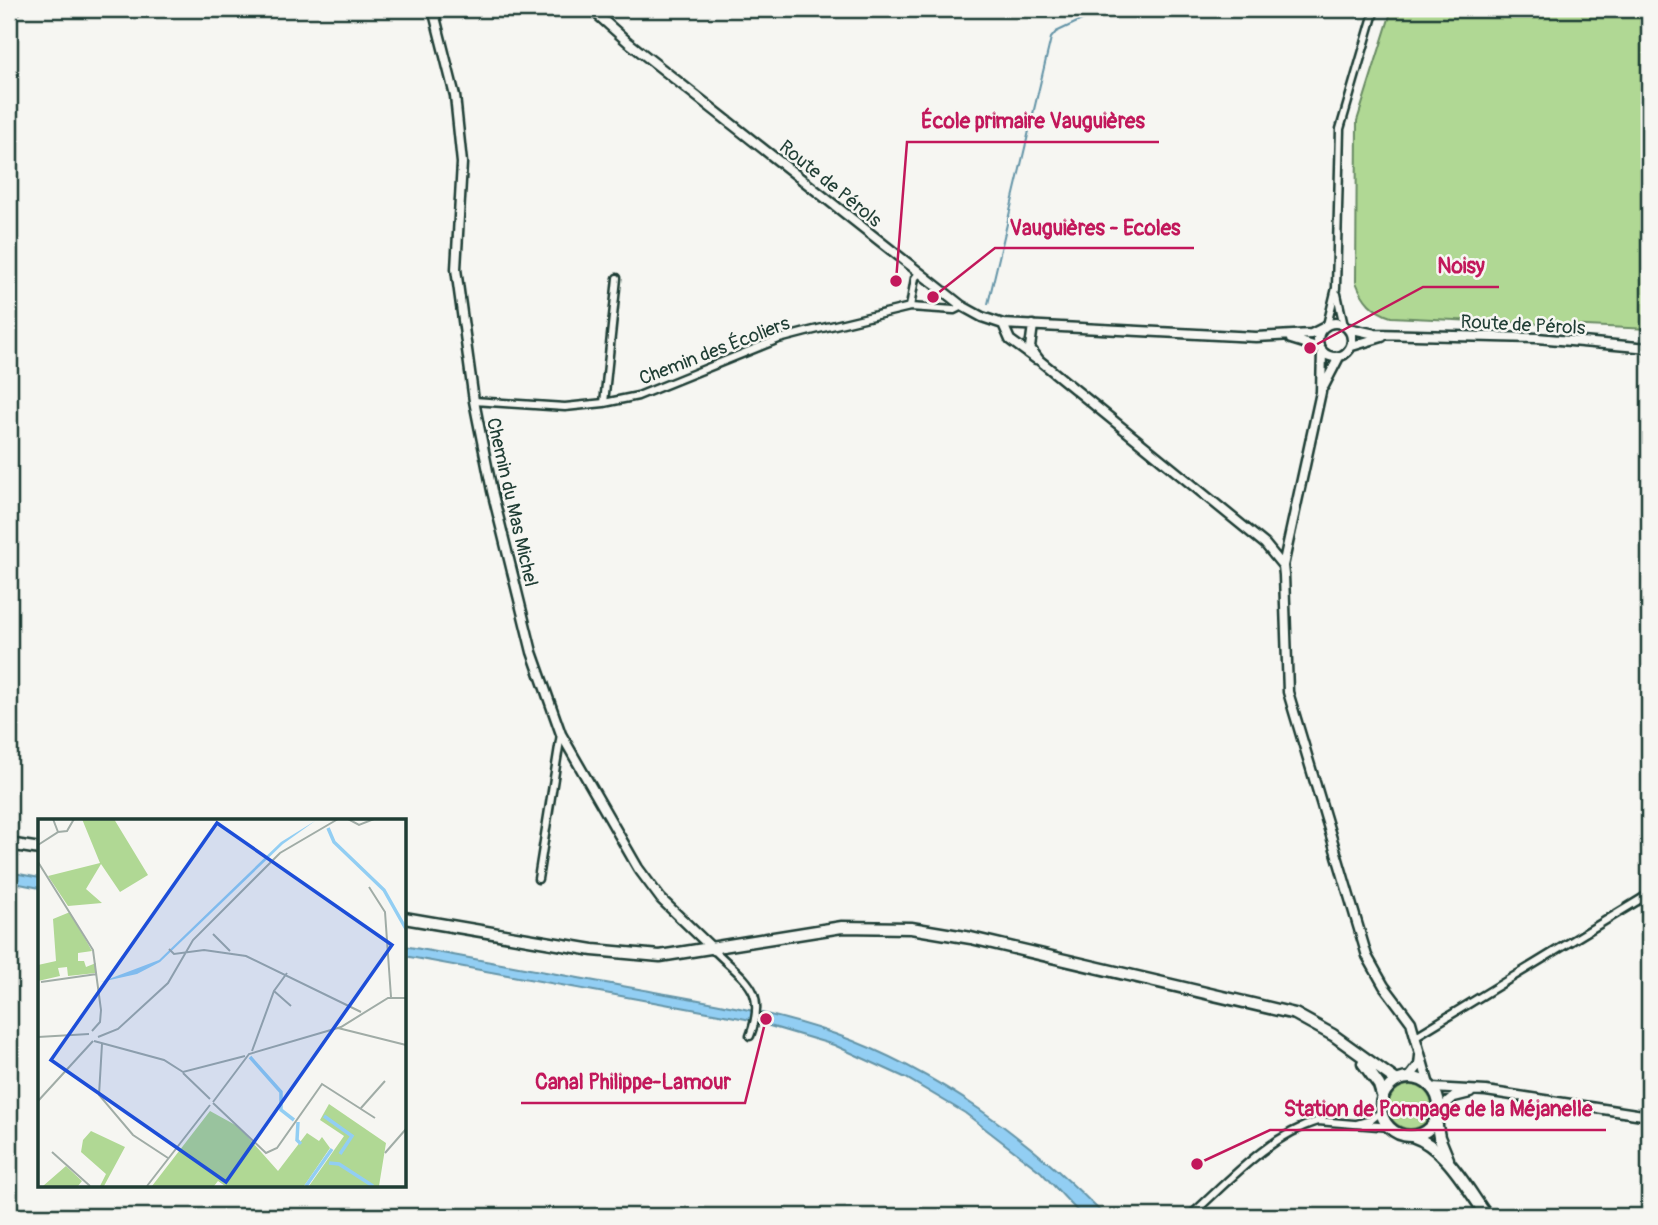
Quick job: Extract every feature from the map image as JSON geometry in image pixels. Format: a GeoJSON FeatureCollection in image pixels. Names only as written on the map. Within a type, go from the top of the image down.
{"type":"FeatureCollection","features":[{"type":"Feature","properties":{"kind":"main road"},"geometry":{"type":"LineString","coordinates":[[9,844],[38,849]]}},
{"type":"Feature","properties":{"kind":"main road"},"geometry":{"type":"LineString","coordinates":[[406,918],[627,954],[681,955],[842,927],[911,928],[971,938],[1272,1008],[1313,1023],[1397,1081]]}},
{"type":"Feature","properties":{"kind":"main road"},"geometry":{"type":"LineString","coordinates":[[1351,1050],[1374,1077],[1383,1098],[1382,1111],[1390,1127],[1428,1143],[1455,1171],[1487,1216]]}},
{"type":"Feature","properties":{"kind":"main road"},"geometry":{"type":"LineString","coordinates":[[1383,1098],[1397,1081],[1409,1078],[1431,1087],[1438,1114],[1438,1137],[1455,1171]]}},
{"type":"Feature","properties":{"kind":"main road"},"geometry":{"type":"LineString","coordinates":[[1412,1135],[1426,1130],[1438,1114]]}},
{"type":"Feature","properties":{"kind":"street"},"geometry":{"type":"LineString","coordinates":[[9,16],[18,9]]}},
{"type":"Feature","properties":{"kind":"street","name":"Chemin du Mas Michel"},"geometry":{"type":"LineString","coordinates":[[433,9],[455,96],[462,163],[456,269],[474,401],[492,491],[532,652],[561,734],[638,868],[661,899],[714,950]]}},
{"type":"Feature","properties":{"kind":"street","name":"Route de Pérols"},"geometry":{"type":"LineString","coordinates":[[591,9],[628,42],[919,273],[962,306],[982,317],[1003,324],[1284,337],[1311,334],[1325,327]]}},
{"type":"Feature","properties":{"kind":"street"},"geometry":{"type":"LineString","coordinates":[[1375,9],[1340,129],[1336,288],[1325,327],[1318,338],[1321,350],[1321,392],[1283,566],[1288,692],[1367,956],[1384,986],[1411,1022],[1431,1087],[1486,1091],[1649,1116]]}},
{"type":"Feature","properties":{"kind":"street"},"geometry":{"type":"LineString","coordinates":[[910,307],[915,278],[919,273]]}},
{"type":"Feature","properties":{"kind":"street"},"geometry":{"type":"LineString","coordinates":[[604,404],[617,278]]}},
{"type":"Feature","properties":{"kind":"street"},"geometry":{"type":"LineString","coordinates":[[1321,392],[1339,357],[1352,346],[1352,337],[1346,327],[1336,288]]}},
{"type":"Feature","properties":{"kind":"street","name":"Chemin des Écoliers"},"geometry":{"type":"LineString","coordinates":[[474,401],[565,407],[604,404],[638,396],[694,376],[779,340],[910,307],[954,310],[962,306]]}},
{"type":"Feature","properties":{"kind":"street"},"geometry":{"type":"LineString","coordinates":[[1003,324],[1010,340],[1039,360],[1265,544],[1283,566]]}},
{"type":"Feature","properties":{"kind":"street"},"geometry":{"type":"LineString","coordinates":[[1034,325],[1030,348],[1039,360]]}},
{"type":"Feature","properties":{"kind":"street"},"geometry":{"type":"LineString","coordinates":[[1325,327],[1346,327]]}},
{"type":"Feature","properties":{"kind":"street","name":"Route de Pérols"},"geometry":{"type":"LineString","coordinates":[[1346,327],[1395,335],[1537,338],[1649,348]]}},
{"type":"Feature","properties":{"kind":"street","name":"Route de Pérols"},"geometry":{"type":"LineString","coordinates":[[1352,346],[1395,335]]}},
{"type":"Feature","properties":{"kind":"street","name":"Route de Pérols"},"geometry":{"type":"LineString","coordinates":[[1284,337],[1321,350]]}},
{"type":"Feature","properties":{"kind":"street"},"geometry":{"type":"LineString","coordinates":[[1321,350],[1329,356],[1339,357]]}},
{"type":"Feature","properties":{"kind":"street"},"geometry":{"type":"LineString","coordinates":[[538,879],[561,734]]}},
{"type":"Feature","properties":{"kind":"street"},"geometry":{"type":"LineString","coordinates":[[1416,1036],[1649,894]]}},
{"type":"Feature","properties":{"kind":"street"},"geometry":{"type":"LineString","coordinates":[[714,950],[750,986],[757,998],[758,1007],[750,1037]]}},
{"type":"Feature","properties":{"kind":"street"},"geometry":{"type":"LineString","coordinates":[[1409,1078],[1419,1065],[1420,1053]]}},
{"type":"Feature","properties":{"kind":"street"},"geometry":{"type":"LineString","coordinates":[[1438,1114],[1454,1097],[1486,1091]]}},
{"type":"Feature","properties":{"kind":"street"},"geometry":{"type":"LineString","coordinates":[[1350,1124],[1371,1120],[1382,1111]]}},
{"type":"Feature","properties":{"kind":"street"},"geometry":{"type":"LineString","coordinates":[[1190,1216],[1258,1156],[1293,1132],[1318,1121],[1390,1127]]}},
{"type":"Feature","properties":{"kind":"green space"},"geometry":{"type":"Polygon","coordinates":[[[1392,9],[1649,9],[1649,329],[1391,317],[1378,312],[1365,299],[1356,282],[1357,121],[1392,9]]]}},
{"type":"Feature","properties":{"kind":"green space"},"geometry":{"type":"Polygon","coordinates":[[[1410,1085],[1419,1086],[1426,1091],[1431,1098],[1431,1116],[1426,1123],[1419,1128],[1410,1129],[1401,1128],[1394,1123],[1389,1116],[1388,1107],[1389,1098],[1394,1091],[1401,1086],[1410,1085]]]}},
{"type":"Feature","properties":{"kind":"water"},"geometry":{"type":"Polygon","coordinates":[[[9,872],[38,878],[38,888],[9,882],[9,872]]]}},
{"type":"Feature","properties":{"kind":"water"},"geometry":{"type":"Polygon","coordinates":[[[406,946],[741,1008],[835,1034],[910,1067],[981,1110],[1046,1160],[1105,1216],[1082,1216],[1041,1172],[965,1113],[906,1078],[834,1045],[746,1019],[406,956],[406,946]]]}},
{"type":"Feature","properties":{"kind":"waterway"},"geometry":{"type":"LineString","coordinates":[[988,304],[1051,38],[1056,32],[1105,9]]}},
{"type":"Feature","properties":{"kind":"place","name":"École primaire Vauguières"},"geometry":{"type":"Point","coordinates":[896,281]}},
{"type":"Feature","properties":{"kind":"place","name":"Vauguières - Ecoles"},"geometry":{"type":"Point","coordinates":[933,297]}},
{"type":"Feature","properties":{"kind":"place","name":"Noisy"},"geometry":{"type":"Point","coordinates":[1310,348]}},
{"type":"Feature","properties":{"kind":"place","name":"Canal Philippe-Lamour"},"geometry":{"type":"Point","coordinates":[766,1019]}},
{"type":"Feature","properties":{"kind":"place","name":"Station de Pompage de la Méjanelle"},"geometry":{"type":"Point","coordinates":[1197,1164]}}]}
